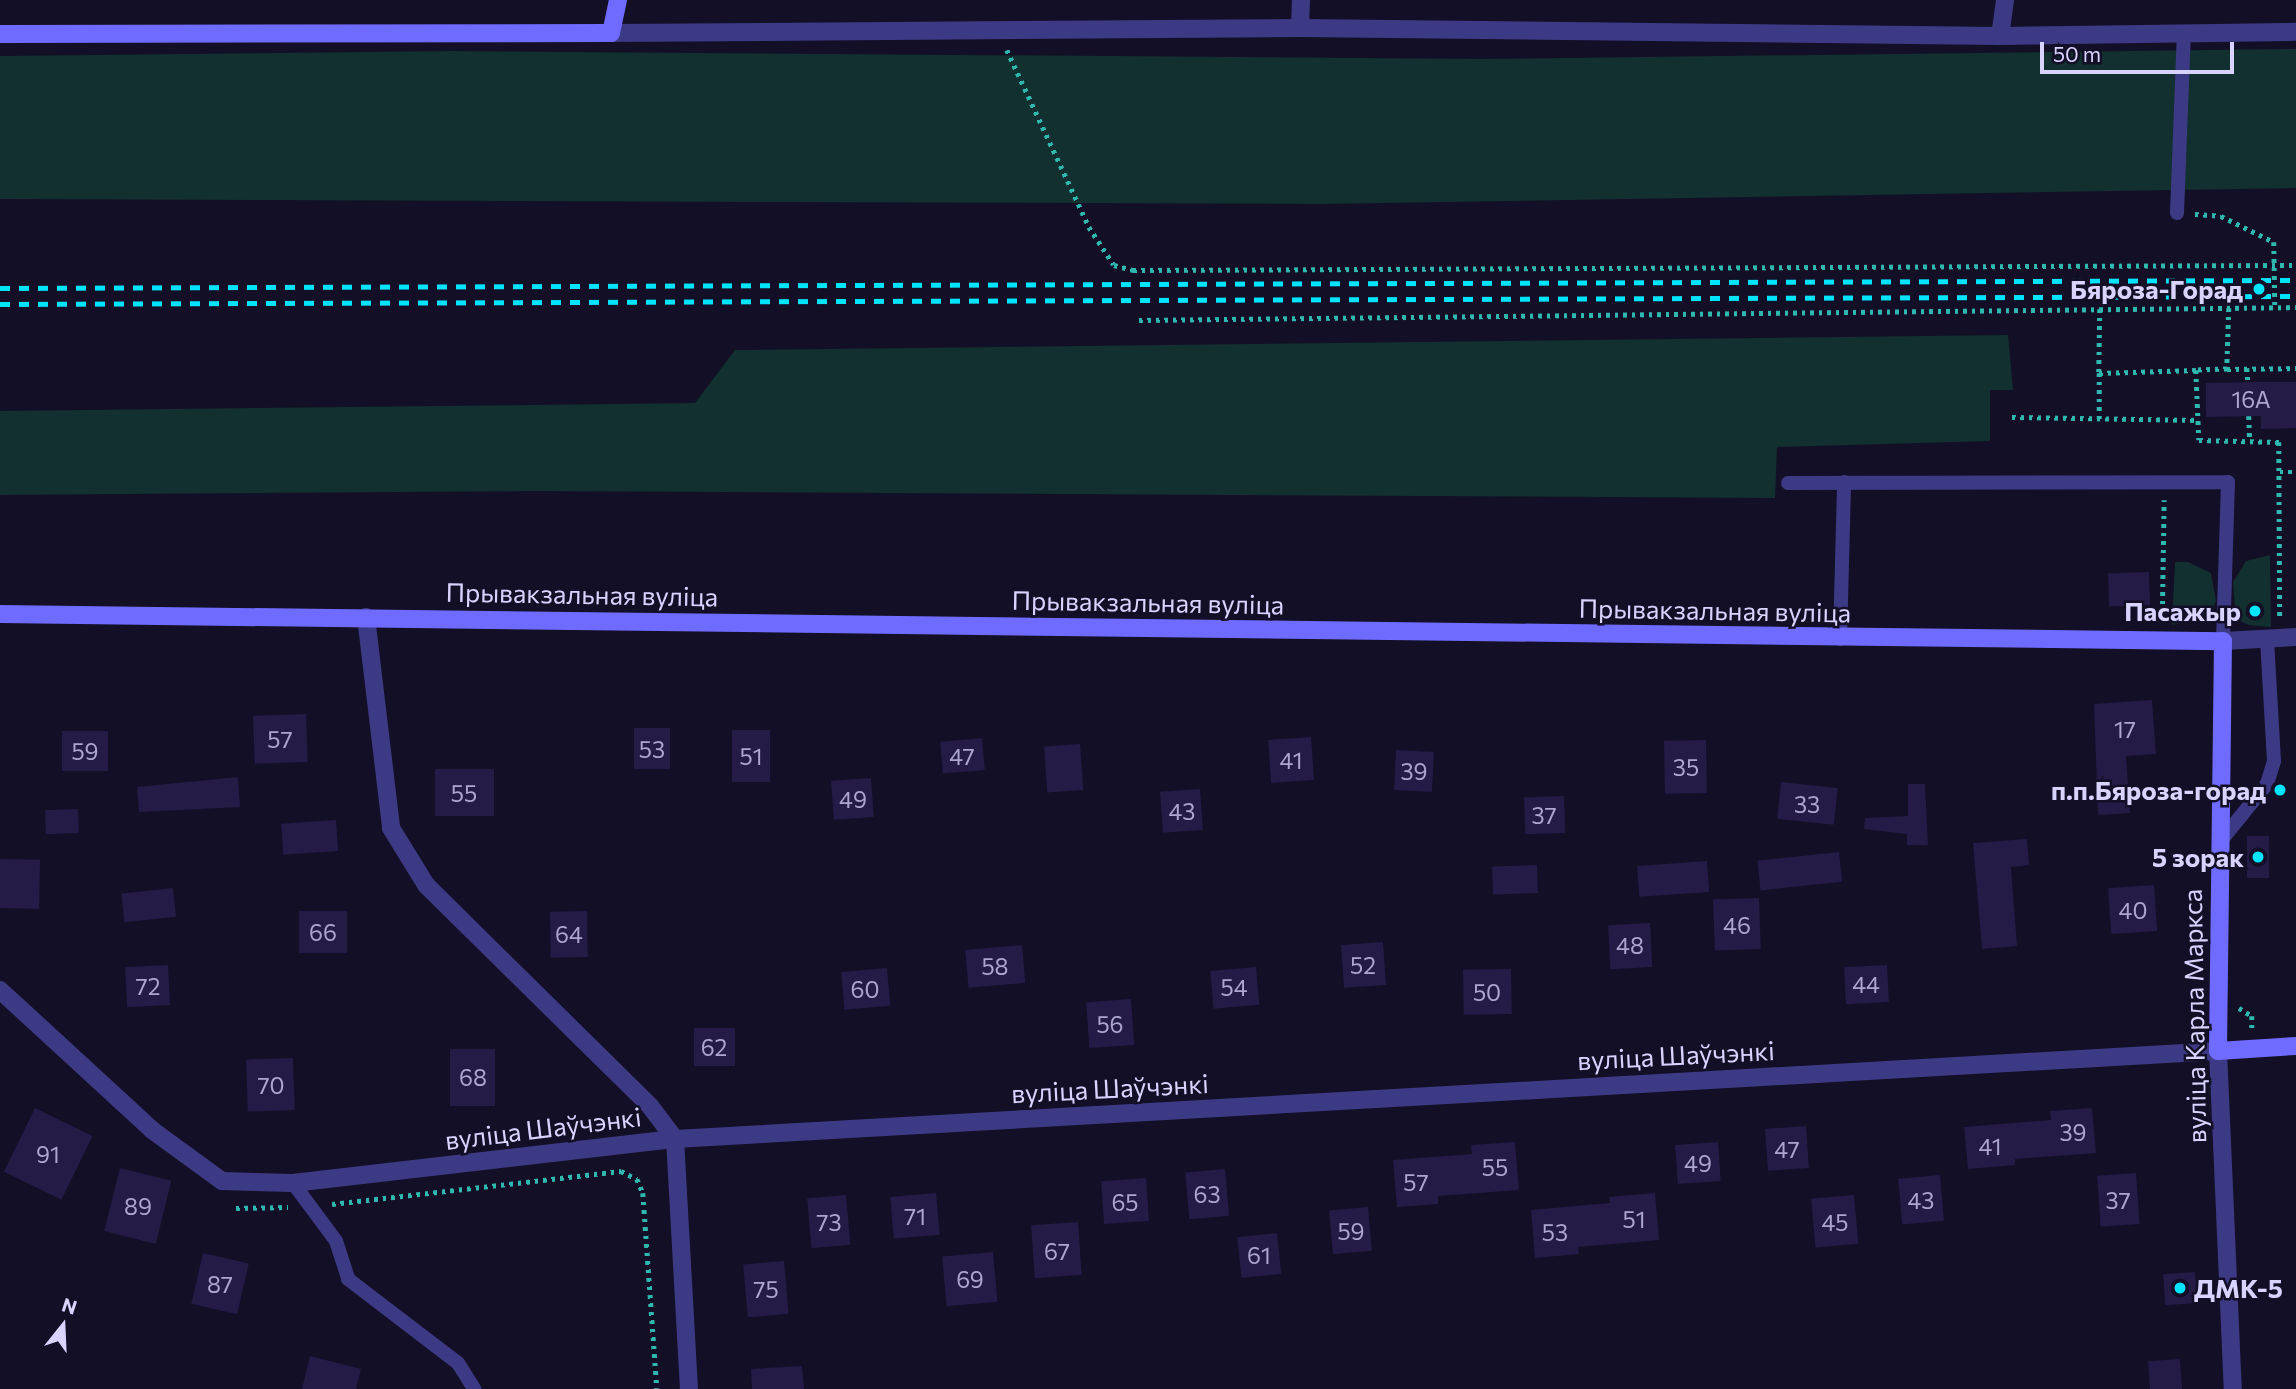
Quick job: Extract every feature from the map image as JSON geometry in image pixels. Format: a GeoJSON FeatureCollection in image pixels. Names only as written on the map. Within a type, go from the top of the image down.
{"type":"FeatureCollection","features":[{"type":"Feature","properties":{"kind":"street"},"geometry":{"type":"LineString","coordinates":[[611,33],[618,0]]}},
{"type":"Feature","properties":{"kind":"street"},"geometry":{"type":"LineString","coordinates":[[1300,28],[1301,0]]}},
{"type":"Feature","properties":{"kind":"street"},"geometry":{"type":"LineString","coordinates":[[2000,36],[2005,0]]}},
{"type":"Feature","properties":{"kind":"street"},"geometry":{"type":"LineString","coordinates":[[0,34],[1300,28],[2000,36],[2296,32]]}},
{"type":"Feature","properties":{"kind":"street","name":"Прывакзальная вуліца"},"geometry":{"type":"LineString","coordinates":[[0,614],[1840,639],[2223,641],[2281,638]]}},
{"type":"Feature","properties":{"kind":"street"},"geometry":{"type":"LineString","coordinates":[[366,617],[391,828],[426,885],[650,1106],[675,1139],[689,1389]]}},
{"type":"Feature","properties":{"kind":"street","name":"вуліца Карла Маркса"},"geometry":{"type":"LineString","coordinates":[[2223,641],[2218,844],[2218,1051],[2233,1389]]}},
{"type":"Feature","properties":{"kind":"street","name":"вуліца Шаўчэнкі"},"geometry":{"type":"LineString","coordinates":[[0,990],[152,1130],[222,1181],[293,1184],[675,1139],[2296,1046]]}},
{"type":"Feature","properties":{"kind":"lane"},"geometry":{"type":"LineString","coordinates":[[2177,213],[2184,33]]}},
{"type":"Feature","properties":{"kind":"lane"},"geometry":{"type":"LineString","coordinates":[[1788,482],[2228,482],[2223,641]]}},
{"type":"Feature","properties":{"kind":"lane"},"geometry":{"type":"LineString","coordinates":[[1840,639],[1844,482]]}},
{"type":"Feature","properties":{"kind":"lane"},"geometry":{"type":"LineString","coordinates":[[2218,844],[2267,784],[2273,761],[2281,638]]}},
{"type":"Feature","properties":{"kind":"lane"},"geometry":{"type":"LineString","coordinates":[[293,1184],[336,1241],[348,1279],[458,1363],[474,1389]]}},
{"type":"Feature","properties":{"kind":"path"},"geometry":{"type":"LineString","coordinates":[[998,30],[1089,227],[1114,265],[1133,270],[2296,265]]}},
{"type":"Feature","properties":{"kind":"path"},"geometry":{"type":"LineString","coordinates":[[2177,213],[2221,216],[2274,242],[2275,307]]}},
{"type":"Feature","properties":{"kind":"path"},"geometry":{"type":"LineString","coordinates":[[1139,320],[2296,307]]}},
{"type":"Feature","properties":{"kind":"path"},"geometry":{"type":"LineString","coordinates":[[2227,369],[2229,308]]}},
{"type":"Feature","properties":{"kind":"path"},"geometry":{"type":"LineString","coordinates":[[2099,419],[2100,309]]}},
{"type":"Feature","properties":{"kind":"path"},"geometry":{"type":"LineString","coordinates":[[2247,368],[2248,382]]}},
{"type":"Feature","properties":{"kind":"path"},"geometry":{"type":"LineString","coordinates":[[2099,373],[2296,368]]}},
{"type":"Feature","properties":{"kind":"path"},"geometry":{"type":"LineString","coordinates":[[2196,370],[2199,440],[2279,442],[2281,638]]}},
{"type":"Feature","properties":{"kind":"path"},"geometry":{"type":"LineString","coordinates":[[2249,416],[2250,440]]}},
{"type":"Feature","properties":{"kind":"path"},"geometry":{"type":"LineString","coordinates":[[2012,417],[2198,420]]}},
{"type":"Feature","properties":{"kind":"path"},"geometry":{"type":"LineString","coordinates":[[2280,472],[2296,472]]}},
{"type":"Feature","properties":{"kind":"path"},"geometry":{"type":"LineString","coordinates":[[2162,641],[2164,482]]}},
{"type":"Feature","properties":{"kind":"path"},"geometry":{"type":"LineString","coordinates":[[2234,1001],[2252,1016],[2252,1048]]}},
{"type":"Feature","properties":{"kind":"path"},"geometry":{"type":"LineString","coordinates":[[236,1208],[310,1206],[621,1171],[637,1180],[643,1193],[657,1389]]}},
{"type":"Feature","properties":{"kind":"green space"},"geometry":{"type":"Polygon","coordinates":[[[2296,49],[2296,188],[1322,204],[0,199],[0,56],[452,51],[1484,59],[2296,49]]]}},
{"type":"Feature","properties":{"kind":"green space"},"geometry":{"type":"Polygon","coordinates":[[[2008,335],[2013,390],[1990,390],[1990,441],[1777,447],[1775,498],[535,491],[0,495],[0,411],[695,403],[735,350],[2008,335]]]}},
{"type":"Feature","properties":{"kind":"green space"},"geometry":{"type":"Polygon","coordinates":[[[2270,555],[2271,627],[2249,625],[2236,619],[2233,582],[2246,561],[2270,555]]]}},
{"type":"Feature","properties":{"kind":"green space"},"geometry":{"type":"Polygon","coordinates":[[[2175,562],[2188,562],[2211,573],[2216,601],[2209,618],[2172,625],[2175,562]]]}},
{"type":"Feature","properties":{"kind":"building"},"geometry":{"type":"Polygon","coordinates":[[[2296,382],[2296,428],[2261,429],[2261,416],[2206,417],[2206,383],[2296,382]]]}},
{"type":"Feature","properties":{"kind":"building"},"geometry":{"type":"Polygon","coordinates":[[[2149,572],[2150,605],[2109,606],[2108,573],[2149,572]]]}},
{"type":"Feature","properties":{"kind":"building"},"geometry":{"type":"Polygon","coordinates":[[[2152,700],[2156,754],[2126,756],[2130,813],[2098,815],[2094,704],[2152,700]]]}},
{"type":"Feature","properties":{"kind":"building"},"geometry":{"type":"Polygon","coordinates":[[[306,714],[308,762],[255,764],[253,716],[306,714]]]}},
{"type":"Feature","properties":{"kind":"building"},"geometry":{"type":"Polygon","coordinates":[[[634,728],[670,728],[670,769],[634,769],[634,728]]]}},
{"type":"Feature","properties":{"kind":"building"},"geometry":{"type":"Polygon","coordinates":[[[732,730],[770,730],[770,782],[732,782],[732,730]]]}},
{"type":"Feature","properties":{"kind":"building"},"geometry":{"type":"Polygon","coordinates":[[[62,731],[108,731],[108,771],[62,771],[62,731]]]}},
{"type":"Feature","properties":{"kind":"building"},"geometry":{"type":"Polygon","coordinates":[[[1311,737],[1314,780],[1271,783],[1268,740],[1311,737]]]}},
{"type":"Feature","properties":{"kind":"building"},"geometry":{"type":"Polygon","coordinates":[[[982,738],[985,770],[943,774],[940,742],[982,738]]]}},
{"type":"Feature","properties":{"kind":"building"},"geometry":{"type":"Polygon","coordinates":[[[1706,740],[1707,793],[1665,794],[1664,741],[1706,740]]]}},
{"type":"Feature","properties":{"kind":"building"},"geometry":{"type":"Polygon","coordinates":[[[1080,744],[1083,790],[1047,792],[1044,747],[1080,744]]]}},
{"type":"Feature","properties":{"kind":"building"},"geometry":{"type":"Polygon","coordinates":[[[1396,750],[1434,752],[1432,792],[1394,790],[1396,750]]]}},
{"type":"Feature","properties":{"kind":"building"},"geometry":{"type":"Polygon","coordinates":[[[435,769],[494,769],[494,816],[435,816],[435,769]]]}},
{"type":"Feature","properties":{"kind":"building"},"geometry":{"type":"Polygon","coordinates":[[[238,777],[240,807],[139,812],[137,787],[238,777]]]}},
{"type":"Feature","properties":{"kind":"building"},"geometry":{"type":"Polygon","coordinates":[[[871,778],[874,817],[834,820],[831,781],[871,778]]]}},
{"type":"Feature","properties":{"kind":"building"},"geometry":{"type":"Polygon","coordinates":[[[1781,782],[1838,788],[1834,825],[1777,819],[1781,782]]]}},
{"type":"Feature","properties":{"kind":"building"},"geometry":{"type":"Polygon","coordinates":[[[1908,784],[1925,784],[1928,845],[1907,845],[1907,834],[1864,829],[1865,818],[1908,816],[1908,784]]]}},
{"type":"Feature","properties":{"kind":"building"},"geometry":{"type":"Polygon","coordinates":[[[1200,789],[1203,830],[1163,833],[1160,792],[1200,789]]]}},
{"type":"Feature","properties":{"kind":"building"},"geometry":{"type":"Polygon","coordinates":[[[1564,796],[1565,833],[1525,834],[1524,797],[1564,796]]]}},
{"type":"Feature","properties":{"kind":"building"},"geometry":{"type":"Polygon","coordinates":[[[78,809],[79,833],[46,834],[45,810],[78,809]]]}},
{"type":"Feature","properties":{"kind":"building"},"geometry":{"type":"Polygon","coordinates":[[[336,820],[338,851],[283,855],[281,824],[336,820]]]}},
{"type":"Feature","properties":{"kind":"building","name":"5 зорак"},"geometry":{"type":"Polygon","coordinates":[[[2247,836],[2269,836],[2269,878],[2247,878],[2247,836]]]}},
{"type":"Feature","properties":{"kind":"building"},"geometry":{"type":"Polygon","coordinates":[[[2027,839],[2029,865],[2011,867],[2017,946],[1982,949],[1973,843],[2027,839]]]}},
{"type":"Feature","properties":{"kind":"building"},"geometry":{"type":"Polygon","coordinates":[[[1839,852],[1842,882],[1761,890],[1757,861],[1839,852]]]}},
{"type":"Feature","properties":{"kind":"building"},"geometry":{"type":"Polygon","coordinates":[[[0,859],[40,860],[39,909],[0,908],[0,859]]]}},
{"type":"Feature","properties":{"kind":"building"},"geometry":{"type":"Polygon","coordinates":[[[1707,861],[1709,892],[1639,897],[1637,866],[1707,861]]]}},
{"type":"Feature","properties":{"kind":"building"},"geometry":{"type":"Polygon","coordinates":[[[1537,865],[1538,893],[1493,895],[1492,867],[1537,865]]]}},
{"type":"Feature","properties":{"kind":"building"},"geometry":{"type":"Polygon","coordinates":[[[2154,885],[2157,931],[2111,934],[2108,888],[2154,885]]]}},
{"type":"Feature","properties":{"kind":"building"},"geometry":{"type":"Polygon","coordinates":[[[173,888],[176,917],[124,922],[121,893],[173,888]]]}},
{"type":"Feature","properties":{"kind":"building"},"geometry":{"type":"Polygon","coordinates":[[[1759,898],[1761,949],[1715,951],[1713,900],[1759,898]]]}},
{"type":"Feature","properties":{"kind":"building"},"geometry":{"type":"Polygon","coordinates":[[[299,911],[347,911],[347,953],[299,953],[299,911]]]}},
{"type":"Feature","properties":{"kind":"building"},"geometry":{"type":"Polygon","coordinates":[[[587,911],[588,957],[551,958],[550,912],[587,911]]]}},
{"type":"Feature","properties":{"kind":"building"},"geometry":{"type":"Polygon","coordinates":[[[1650,923],[1652,967],[1610,969],[1608,925],[1650,923]]]}},
{"type":"Feature","properties":{"kind":"building"},"geometry":{"type":"Polygon","coordinates":[[[1383,942],[1386,985],[1344,988],[1341,945],[1383,942]]]}},
{"type":"Feature","properties":{"kind":"building"},"geometry":{"type":"Polygon","coordinates":[[[1022,945],[1025,983],[969,988],[965,950],[1022,945]]]}},
{"type":"Feature","properties":{"kind":"building"},"geometry":{"type":"Polygon","coordinates":[[[168,965],[170,1005],[127,1007],[125,967],[168,965]]]}},
{"type":"Feature","properties":{"kind":"building"},"geometry":{"type":"Polygon","coordinates":[[[1887,965],[1889,1002],[1846,1004],[1844,967],[1887,965]]]}},
{"type":"Feature","properties":{"kind":"building"},"geometry":{"type":"Polygon","coordinates":[[[1256,967],[1259,1005],[1213,1009],[1210,971],[1256,967]]]}},
{"type":"Feature","properties":{"kind":"building"},"geometry":{"type":"Polygon","coordinates":[[[887,968],[890,1006],[844,1010],[841,972],[887,968]]]}},
{"type":"Feature","properties":{"kind":"building"},"geometry":{"type":"Polygon","coordinates":[[[1511,969],[1512,1014],[1464,1015],[1463,970],[1511,969]]]}},
{"type":"Feature","properties":{"kind":"building"},"geometry":{"type":"Polygon","coordinates":[[[1131,999],[1134,1045],[1089,1048],[1086,1002],[1131,999]]]}},
{"type":"Feature","properties":{"kind":"building"},"geometry":{"type":"Polygon","coordinates":[[[694,1028],[735,1028],[735,1066],[694,1066],[694,1028]]]}},
{"type":"Feature","properties":{"kind":"building"},"geometry":{"type":"Polygon","coordinates":[[[450,1049],[495,1049],[495,1106],[450,1106],[450,1049]]]}},
{"type":"Feature","properties":{"kind":"building"},"geometry":{"type":"Polygon","coordinates":[[[293,1058],[295,1110],[248,1112],[246,1060],[293,1058]]]}},
{"type":"Feature","properties":{"kind":"building"},"geometry":{"type":"Polygon","coordinates":[[[35,1108],[93,1136],[61,1200],[4,1172],[35,1108]]]}},
{"type":"Feature","properties":{"kind":"building"},"geometry":{"type":"Polygon","coordinates":[[[2092,1108],[2096,1153],[2015,1159],[2015,1165],[1968,1169],[1964,1127],[2051,1120],[2050,1111],[2092,1108]]]}},
{"type":"Feature","properties":{"kind":"building"},"geometry":{"type":"Polygon","coordinates":[[[1806,1126],[1809,1168],[1768,1171],[1765,1129],[1806,1126]]]}},
{"type":"Feature","properties":{"kind":"building"},"geometry":{"type":"Polygon","coordinates":[[[1515,1142],[1519,1190],[1438,1196],[1438,1204],[1397,1207],[1393,1160],[1472,1154],[1471,1145],[1515,1142]]]}},
{"type":"Feature","properties":{"kind":"building"},"geometry":{"type":"Polygon","coordinates":[[[1718,1142],[1721,1181],[1678,1184],[1675,1145],[1718,1142]]]}},
{"type":"Feature","properties":{"kind":"building"},"geometry":{"type":"Polygon","coordinates":[[[120,1168],[171,1181],[156,1244],[104,1231],[120,1168]]]}},
{"type":"Feature","properties":{"kind":"building"},"geometry":{"type":"Polygon","coordinates":[[[1225,1169],[1229,1216],[1189,1219],[1185,1172],[1225,1169]]]}},
{"type":"Feature","properties":{"kind":"building"},"geometry":{"type":"Polygon","coordinates":[[[2136,1173],[2140,1224],[2101,1227],[2097,1176],[2136,1173]]]}},
{"type":"Feature","properties":{"kind":"building"},"geometry":{"type":"Polygon","coordinates":[[[1940,1175],[1944,1221],[1902,1224],[1898,1179],[1940,1175]]]}},
{"type":"Feature","properties":{"kind":"building"},"geometry":{"type":"Polygon","coordinates":[[[1146,1178],[1149,1221],[1104,1224],[1101,1181],[1146,1178]]]}},
{"type":"Feature","properties":{"kind":"building"},"geometry":{"type":"Polygon","coordinates":[[[936,1193],[940,1235],[894,1239],[890,1197],[936,1193]]]}},
{"type":"Feature","properties":{"kind":"building"},"geometry":{"type":"Polygon","coordinates":[[[1655,1193],[1659,1240],[1578,1247],[1579,1254],[1535,1258],[1531,1210],[1610,1203],[1609,1197],[1655,1193]]]}},
{"type":"Feature","properties":{"kind":"building"},"geometry":{"type":"Polygon","coordinates":[[[846,1195],[850,1245],[812,1248],[807,1198],[846,1195]]]}},
{"type":"Feature","properties":{"kind":"building"},"geometry":{"type":"Polygon","coordinates":[[[1854,1195],[1858,1244],[1815,1248],[1811,1199],[1854,1195]]]}},
{"type":"Feature","properties":{"kind":"building"},"geometry":{"type":"Polygon","coordinates":[[[1368,1207],[1372,1251],[1333,1254],[1329,1210],[1368,1207]]]}},
{"type":"Feature","properties":{"kind":"building"},"geometry":{"type":"Polygon","coordinates":[[[1078,1222],[1082,1275],[1035,1278],[1031,1225],[1078,1222]]]}},
{"type":"Feature","properties":{"kind":"building"},"geometry":{"type":"Polygon","coordinates":[[[1277,1233],[1281,1274],[1242,1278],[1237,1237],[1277,1233]]]}},
{"type":"Feature","properties":{"kind":"building"},"geometry":{"type":"Polygon","coordinates":[[[993,1252],[997,1302],[947,1306],[942,1256],[993,1252]]]}},
{"type":"Feature","properties":{"kind":"building"},"geometry":{"type":"Polygon","coordinates":[[[203,1253],[249,1264],[237,1314],[191,1304],[203,1253]]]}},
{"type":"Feature","properties":{"kind":"building"},"geometry":{"type":"Polygon","coordinates":[[[784,1261],[789,1314],[748,1317],[743,1265],[784,1261]]]}},
{"type":"Feature","properties":{"kind":"building","name":"ДМК-5"},"geometry":{"type":"Polygon","coordinates":[[[2195,1272],[2197,1303],[2165,1305],[2163,1274],[2195,1272]]]}},
{"type":"Feature","properties":{"kind":"building"},"geometry":{"type":"Polygon","coordinates":[[[310,1356],[361,1369],[356,1389],[302,1389],[310,1356]]]}},
{"type":"Feature","properties":{"kind":"building"},"geometry":{"type":"Polygon","coordinates":[[[2180,1359],[2182,1389],[2150,1389],[2148,1361],[2180,1359]]]}},
{"type":"Feature","properties":{"kind":"building"},"geometry":{"type":"Polygon","coordinates":[[[802,1366],[804,1389],[752,1389],[751,1369],[802,1366]]]}},
{"type":"Feature","properties":{"kind":"railway"},"geometry":{"type":"LineString","coordinates":[[0,288],[2296,280]]}},
{"type":"Feature","properties":{"kind":"railway"},"geometry":{"type":"LineString","coordinates":[[0,304],[2296,296]]}},
{"type":"Feature","properties":{"kind":"place","name":"Бяроза-Горад"},"geometry":{"type":"Point","coordinates":[2259,289]}},
{"type":"Feature","properties":{"kind":"place","name":"Пасажыр"},"geometry":{"type":"Point","coordinates":[2255,611]}},
{"type":"Feature","properties":{"kind":"place","name":"п.п.Бяроза-горад"},"geometry":{"type":"Point","coordinates":[2280,790]}},
{"type":"Feature","properties":{"kind":"place","name":"5 зорак"},"geometry":{"type":"Point","coordinates":[2258,857]}},
{"type":"Feature","properties":{"kind":"place","name":"ДМК-5"},"geometry":{"type":"Point","coordinates":[2180,1288]}}]}
